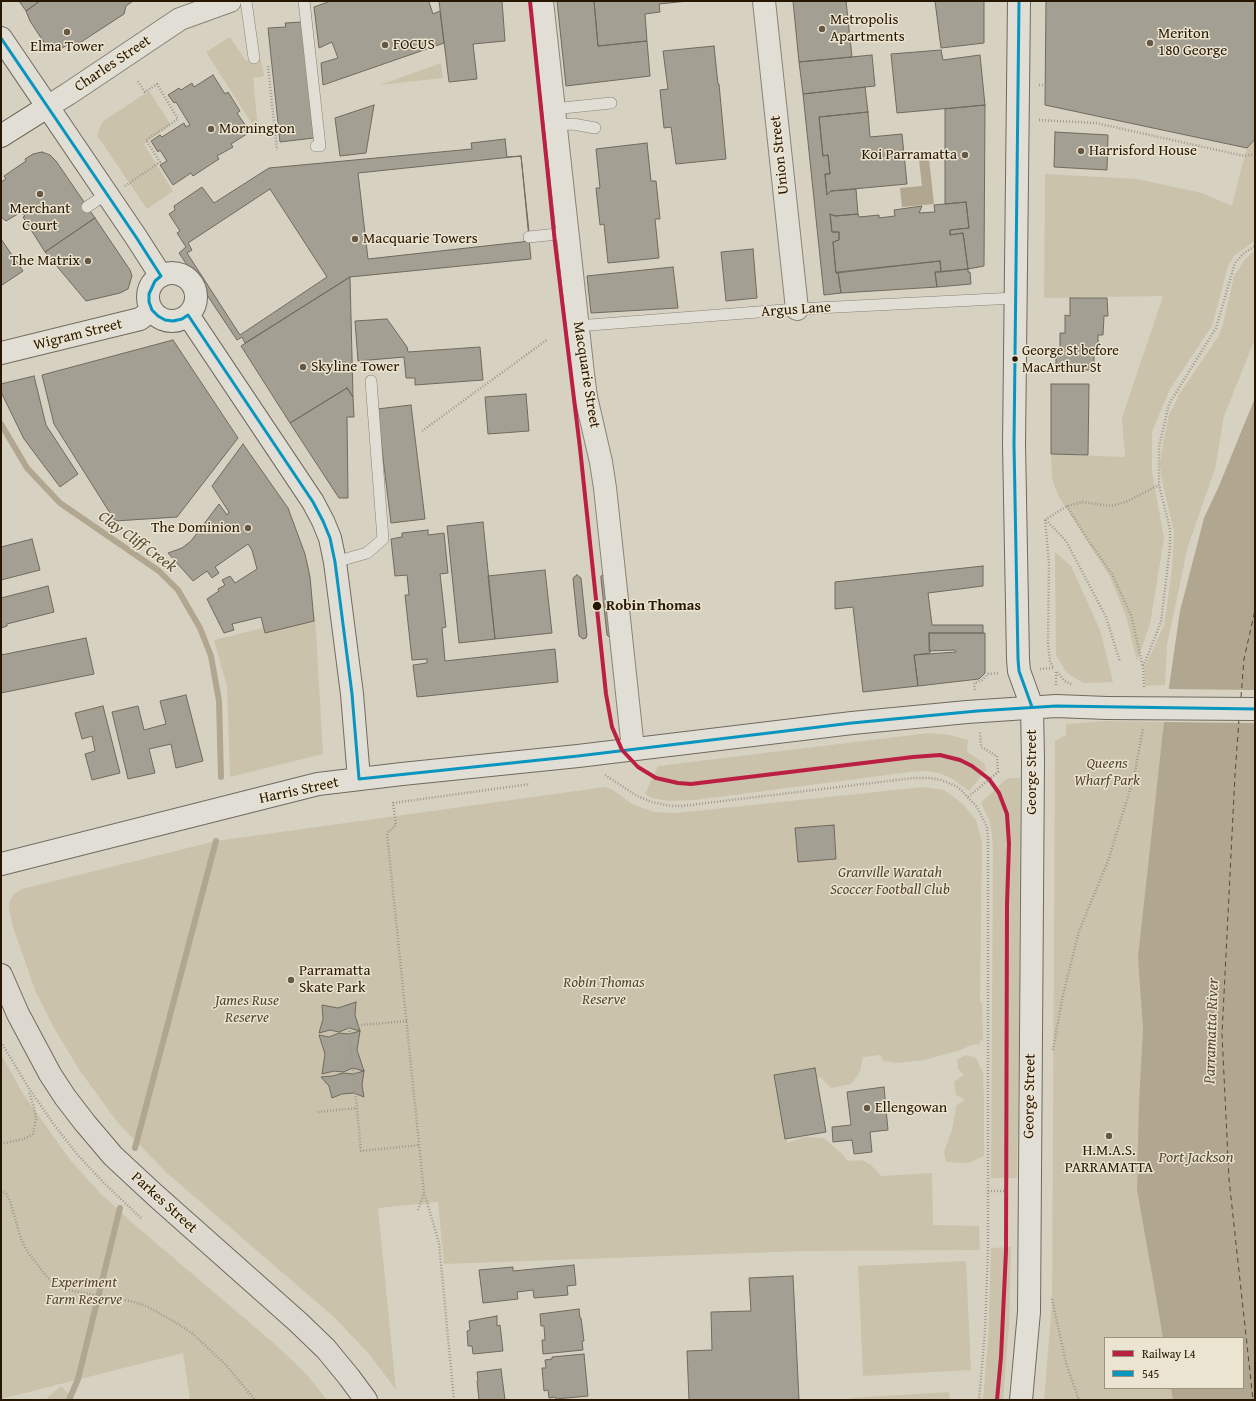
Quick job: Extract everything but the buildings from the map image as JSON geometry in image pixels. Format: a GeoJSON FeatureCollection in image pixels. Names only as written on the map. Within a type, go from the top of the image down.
{"type":"FeatureCollection","features":[{"type":"Feature","properties":{"kind":"main road","name":"Parkes Street"},"geometry":{"type":"LineString","coordinates":[[1,975],[18,1014],[50,1074],[65,1097],[113,1156],[298,1322],[326,1349],[349,1376],[366,1400]]}},
{"type":"Feature","properties":{"kind":"street","name":"Charles Street"},"geometry":{"type":"LineString","coordinates":[[1,136],[68,94],[180,19],[230,1]]}},
{"type":"Feature","properties":{"kind":"street","name":"Macquarie Street"},"geometry":{"type":"LineString","coordinates":[[542,1],[577,326],[586,397],[601,462],[605,488],[633,749]]}},
{"type":"Feature","properties":{"kind":"street","name":"Union Street"},"geometry":{"type":"LineString","coordinates":[[764,1],[797,310]]}},
{"type":"Feature","properties":{"kind":"street","name":"George Street"},"geometry":{"type":"LineString","coordinates":[[1018,1],[1014,444],[1018,659],[1020,671],[1032,707],[1029,1312],[1021,1400]]}},
{"type":"Feature","properties":{"kind":"street"},"geometry":{"type":"LineString","coordinates":[[1,38],[47,107],[115,190],[161,276]]}},
{"type":"Feature","properties":{"kind":"street"},"geometry":{"type":"LineString","coordinates":[[168,274],[182,275],[189,279],[196,292],[196,300],[194,308],[188,315],[178,320],[165,320],[152,310],[149,302],[149,294],[155,281],[161,276],[168,274]]}},
{"type":"Feature","properties":{"kind":"street","name":"Wigram Street"},"geometry":{"type":"LineString","coordinates":[[1,353],[140,319],[152,310]]}},
{"type":"Feature","properties":{"kind":"street"},"geometry":{"type":"LineString","coordinates":[[188,315],[313,502],[330,538],[336,562],[352,694],[359,779]]}},
{"type":"Feature","properties":{"kind":"street","name":"Harris Street"},"geometry":{"type":"LineString","coordinates":[[1,864],[318,784],[578,756],[852,723],[1032,707],[1056,706],[1107,708],[1255,709]]}},
{"type":"Feature","properties":{"kind":"lane"},"geometry":{"type":"LineString","coordinates":[[246,1],[254,58]]}},
{"type":"Feature","properties":{"kind":"lane"},"geometry":{"type":"LineString","coordinates":[[304,1],[320,146],[316,146]]}},
{"type":"Feature","properties":{"kind":"lane"},"geometry":{"type":"LineString","coordinates":[[554,117],[611,103]]}},
{"type":"Feature","properties":{"kind":"lane"},"geometry":{"type":"LineString","coordinates":[[554,117],[573,124],[595,128]]}},
{"type":"Feature","properties":{"kind":"lane"},"geometry":{"type":"LineString","coordinates":[[87,207],[115,190]]}},
{"type":"Feature","properties":{"kind":"lane"},"geometry":{"type":"LineString","coordinates":[[529,237],[567,233]]}},
{"type":"Feature","properties":{"kind":"lane","name":"Argus Lane"},"geometry":{"type":"LineString","coordinates":[[577,326],[797,310],[1015,298]]}},
{"type":"Feature","properties":{"kind":"lane"},"geometry":{"type":"LineString","coordinates":[[336,562],[367,553],[383,540],[371,381]]}},
{"type":"Feature","properties":{"kind":"path"},"geometry":{"type":"LineString","coordinates":[[268,64],[277,150]]}},
{"type":"Feature","properties":{"kind":"path"},"geometry":{"type":"LineString","coordinates":[[115,190],[160,162],[146,140],[178,119],[157,84],[145,92],[137,80]]}},
{"type":"Feature","properties":{"kind":"path"},"geometry":{"type":"LineString","coordinates":[[1039,85],[1045,85]]}},
{"type":"Feature","properties":{"kind":"path"},"geometry":{"type":"LineString","coordinates":[[1038,120],[1096,123],[1244,156],[1255,154]]}},
{"type":"Feature","properties":{"kind":"path"},"geometry":{"type":"LineString","coordinates":[[1143,667],[1161,622],[1170,547],[1170,529],[1159,485],[1159,447],[1169,404],[1216,328],[1235,263],[1244,253],[1255,246]]}},
{"type":"Feature","properties":{"kind":"path"},"geometry":{"type":"LineString","coordinates":[[422,431],[548,339]]}},
{"type":"Feature","properties":{"kind":"path"},"geometry":{"type":"LineString","coordinates":[[1045,520],[1067,506],[1082,502],[1111,506],[1126,502],[1159,485]]}},
{"type":"Feature","properties":{"kind":"path"},"geometry":{"type":"LineString","coordinates":[[1067,506],[1088,540],[1112,574],[1131,615],[1143,667],[1144,688]]}},
{"type":"Feature","properties":{"kind":"path"},"geometry":{"type":"LineString","coordinates":[[1045,520],[1066,541],[1106,617],[1120,662]]}},
{"type":"Feature","properties":{"kind":"path"},"geometry":{"type":"LineString","coordinates":[[1045,520],[1048,563],[1048,643],[1050,662],[1053,668],[1065,681],[1077,687]]}},
{"type":"Feature","properties":{"kind":"path"},"geometry":{"type":"LineString","coordinates":[[974,683],[982,680],[988,674]]}},
{"type":"Feature","properties":{"kind":"path"},"geometry":{"type":"LineString","coordinates":[[1053,1054],[1063,995],[1079,931],[1108,861],[1127,800],[1134,777],[1144,722]]}},
{"type":"Feature","properties":{"kind":"path"},"geometry":{"type":"LineString","coordinates":[[968,797],[998,772],[997,756],[982,747]]}},
{"type":"Feature","properties":{"kind":"path"},"geometry":{"type":"LineString","coordinates":[[599,775],[606,775],[637,796],[652,802],[671,806],[682,806],[913,778],[930,778],[947,782],[961,790],[977,807],[987,827],[988,838],[988,1250],[985,1331],[979,1400]]}},
{"type":"Feature","properties":{"kind":"path"},"geometry":{"type":"LineString","coordinates":[[454,1400],[439,1243],[424,1192],[387,833],[396,825],[393,804],[531,784]]}},
{"type":"Feature","properties":{"kind":"path"},"geometry":{"type":"LineString","coordinates":[[407,1020],[349,1026],[361,1151],[420,1145]]}},
{"type":"Feature","properties":{"kind":"path"},"geometry":{"type":"LineString","coordinates":[[1,1042],[28,1087],[55,1126],[77,1154],[104,1183],[142,1218]]}},
{"type":"Feature","properties":{"kind":"path"},"geometry":{"type":"LineString","coordinates":[[1,1144],[23,1140],[32,1134],[36,1119],[28,1087]]}},
{"type":"Feature","properties":{"kind":"path"},"geometry":{"type":"LineString","coordinates":[[318,1112],[357,1108]]}},
{"type":"Feature","properties":{"kind":"path"},"geometry":{"type":"LineString","coordinates":[[1,1190],[6,1194],[10,1202],[21,1239],[36,1265],[47,1277],[68,1290],[115,1298],[144,1305],[175,1322],[193,1334],[226,1365],[256,1400]]}},
{"type":"Feature","properties":{"kind":"path"},"geometry":{"type":"LineString","coordinates":[[418,1210],[424,1192]]}},
{"type":"Feature","properties":{"kind":"path"},"geometry":{"type":"LineString","coordinates":[[1050,1292],[1066,1363],[1079,1400]]}},
{"type":"Feature","properties":{"kind":"green space"},"geometry":{"type":"Polygon","coordinates":[[[230,37],[246,61],[261,59],[264,76],[253,78],[261,138],[206,52],[230,37]]]}},
{"type":"Feature","properties":{"kind":"green space"},"geometry":{"type":"Polygon","coordinates":[[[441,63],[443,78],[380,85],[441,63]]]}},
{"type":"Feature","properties":{"kind":"green space"},"geometry":{"type":"Polygon","coordinates":[[[149,91],[171,125],[144,144],[173,191],[147,209],[97,135],[102,122],[149,91]]]}},
{"type":"Feature","properties":{"kind":"green space"},"geometry":{"type":"Polygon","coordinates":[[[1255,139],[1255,241],[1235,255],[1228,266],[1212,326],[1170,389],[1152,432],[1152,472],[1164,538],[1150,624],[1137,661],[1126,616],[1109,575],[1059,497],[1052,479],[1051,454],[1125,457],[1122,418],[1163,296],[1044,298],[1045,174],[1137,179],[1202,193],[1232,206],[1247,148],[1255,139]]]}},
{"type":"Feature","properties":{"kind":"green space"},"geometry":{"type":"Polygon","coordinates":[[[1255,251],[1255,339],[1224,416],[1215,469],[1188,546],[1167,645],[1165,685],[1145,686],[1144,669],[1164,625],[1172,569],[1174,532],[1163,486],[1160,465],[1169,415],[1180,393],[1218,337],[1222,328],[1234,276],[1246,258],[1255,251]]]}},
{"type":"Feature","properties":{"kind":"green space"},"geometry":{"type":"Polygon","coordinates":[[[1055,552],[1071,566],[1100,630],[1113,682],[1083,683],[1067,673],[1056,655],[1055,552]]]}},
{"type":"Feature","properties":{"kind":"green space"},"geometry":{"type":"Polygon","coordinates":[[[315,615],[323,754],[230,777],[227,686],[214,640],[315,615]]]}},
{"type":"Feature","properties":{"kind":"green space","name":"Queens Wharf Park"},"geometry":{"type":"Polygon","coordinates":[[[1107,721],[1164,722],[1143,1029],[1137,1190],[1159,1311],[1189,1337],[1104,1337],[1104,1389],[1197,1389],[1199,1400],[1044,1400],[1052,1303],[1055,741],[1066,735],[1066,724],[1107,721]]]}},
{"type":"Feature","properties":{"kind":"green space"},"geometry":{"type":"Polygon","coordinates":[[[929,733],[950,735],[968,740],[967,752],[984,763],[986,770],[969,791],[951,778],[939,773],[926,771],[695,800],[669,801],[652,798],[645,794],[658,766],[929,733]]]}},
{"type":"Feature","properties":{"kind":"green space"},"geometry":{"type":"Polygon","coordinates":[[[1010,778],[1020,778],[1017,1178],[991,1178],[993,852],[990,822],[981,803],[1005,780],[1010,778]]]}},
{"type":"Feature","properties":{"kind":"green space"},"geometry":{"type":"Polygon","coordinates":[[[605,787],[613,790],[632,804],[654,812],[676,813],[923,787],[944,790],[963,804],[976,820],[982,842],[980,1001],[982,1003],[983,1040],[980,1041],[980,1044],[971,1045],[961,1050],[924,1060],[897,1063],[883,1061],[881,1055],[863,1057],[860,1072],[851,1084],[831,1088],[820,1077],[806,1085],[778,1089],[787,1143],[804,1137],[824,1138],[848,1161],[862,1160],[871,1165],[881,1176],[932,1173],[933,1225],[979,1226],[980,1250],[805,1251],[444,1264],[438,1202],[378,1208],[396,1390],[370,1355],[334,1317],[168,1174],[118,1123],[80,1071],[54,1028],[35,990],[13,927],[9,909],[10,901],[14,894],[22,889],[216,841],[605,787]]]}},
{"type":"Feature","properties":{"kind":"green space","name":"Experiment Farm Reserve"},"geometry":{"type":"Polygon","coordinates":[[[1,1054],[22,1092],[46,1126],[71,1161],[100,1193],[136,1226],[277,1346],[308,1376],[327,1400],[190,1400],[183,1353],[1,1399],[1,1054]]]}},
{"type":"Feature","properties":{"kind":"green space"},"geometry":{"type":"Polygon","coordinates":[[[966,1055],[976,1058],[983,1073],[984,1156],[968,1163],[946,1162],[944,1152],[952,1130],[956,1106],[965,1100],[956,1095],[954,1082],[964,1075],[958,1069],[957,1060],[966,1055]]]}},
{"type":"Feature","properties":{"kind":"green space"},"geometry":{"type":"Polygon","coordinates":[[[1011,1247],[1009,1324],[1003,1400],[983,1400],[988,1340],[991,1248],[1011,1247]]]}},
{"type":"Feature","properties":{"kind":"green space"},"geometry":{"type":"Polygon","coordinates":[[[966,1261],[971,1370],[863,1376],[858,1266],[966,1261]]]}},
{"type":"Feature","properties":{"kind":"green space"},"geometry":{"type":"Polygon","coordinates":[[[61,1386],[75,1400],[45,1400],[61,1386]]]}},
{"type":"Feature","properties":{"kind":"green space"},"geometry":{"type":"Polygon","coordinates":[[[949,1392],[950,1400],[850,1400],[850,1398],[949,1392]]]}},
{"type":"Feature","properties":{"kind":"water"},"geometry":{"type":"Polygon","coordinates":[[[929,159],[934,204],[902,207],[900,188],[922,186],[919,160],[929,159]]]}},
{"type":"Feature","properties":{"kind":"water","name":"Port Jackson"},"geometry":{"type":"Polygon","coordinates":[[[1255,398],[1255,1400],[1173,1400],[1171,1389],[1244,1389],[1244,1337],[1163,1337],[1137,1190],[1139,1102],[1143,1029],[1138,957],[1164,722],[1180,611],[1204,518],[1219,486],[1255,398]]]}},
{"type":"Feature","properties":{"kind":"pier"},"geometry":{"type":"Polygon","coordinates":[[[1167,689],[1255,690],[1255,723],[1162,722],[1167,689]]]}},
{"type":"Feature","properties":{"kind":"waterway","name":"Clay Cliff Creek"},"geometry":{"type":"LineString","coordinates":[[1,424],[27,468],[60,503],[159,571],[178,590],[200,628],[211,656],[219,701],[221,777]]}},
{"type":"Feature","properties":{"kind":"waterway"},"geometry":{"type":"LineString","coordinates":[[135,1148],[216,841]]}},
{"type":"Feature","properties":{"kind":"waterway","name":"Clay Cliff Creek"},"geometry":{"type":"LineString","coordinates":[[69,1400],[78,1379],[120,1208]]}},
{"type":"Feature","properties":{"kind":"ferry route"},"geometry":{"type":"LineString","coordinates":[[1241,697],[1244,659],[1255,610]]}},
{"type":"Feature","properties":{"kind":"ferry route"},"geometry":{"type":"LineString","coordinates":[[1239,719],[1222,1034],[1229,1179],[1253,1400]]}},
{"type":"Feature","properties":{"kind":"rail line","name":"L4"},"geometry":{"type":"LineString","coordinates":[[530,1],[555,243],[580,448],[606,694],[612,727],[622,750],[638,767],[656,778],[678,783],[691,784],[940,755],[960,760],[972,766],[989,779],[999,793],[1007,814],[1009,844],[1007,904],[1006,1251],[1001,1357],[997,1400]]}},
{"type":"Feature","properties":{"kind":"transit line","name":"545"},"geometry":{"type":"LineString","coordinates":[[1019,1],[1014,444],[1018,659],[1019,671],[1032,707]]}},
{"type":"Feature","properties":{"kind":"transit line","name":"545"},"geometry":{"type":"LineString","coordinates":[[1,38],[161,276],[155,281],[149,294],[149,302],[152,310],[165,320],[173,321],[182,319],[188,315],[313,502],[323,521],[330,538],[335,562],[352,694],[359,779],[578,756],[852,723],[977,711],[1056,706],[1255,709]]}},
{"type":"Feature","properties":{"kind":"place","name":"Metropolis Apartments"},"geometry":{"type":"Point","coordinates":[822,29]}},
{"type":"Feature","properties":{"kind":"place","name":"Elma Tower"},"geometry":{"type":"Point","coordinates":[67,32]}},
{"type":"Feature","properties":{"kind":"place","name":"Meriton 180 George"},"geometry":{"type":"Point","coordinates":[1150,43]}},
{"type":"Feature","properties":{"kind":"place","name":"FOCUS"},"geometry":{"type":"Point","coordinates":[385,45]}},
{"type":"Feature","properties":{"kind":"place","name":"Mornington"},"geometry":{"type":"Point","coordinates":[211,129]}},
{"type":"Feature","properties":{"kind":"place","name":"Harrisford House"},"geometry":{"type":"Point","coordinates":[1081,151]}},
{"type":"Feature","properties":{"kind":"place","name":"Koi Parramatta"},"geometry":{"type":"Point","coordinates":[965,155]}},
{"type":"Feature","properties":{"kind":"place","name":"Merchant Court"},"geometry":{"type":"Point","coordinates":[40,194]}},
{"type":"Feature","properties":{"kind":"place","name":"Macquarie Towers"},"geometry":{"type":"Point","coordinates":[355,239]}},
{"type":"Feature","properties":{"kind":"place","name":"The Matrix"},"geometry":{"type":"Point","coordinates":[88,261]}},
{"type":"Feature","properties":{"kind":"place","name":"George St before MacArthur St"},"geometry":{"type":"Point","coordinates":[1015,359]}},
{"type":"Feature","properties":{"kind":"place","name":"Skyline Tower"},"geometry":{"type":"Point","coordinates":[303,367]}},
{"type":"Feature","properties":{"kind":"place","name":"The Dominion"},"geometry":{"type":"Point","coordinates":[248,528]}},
{"type":"Feature","properties":{"kind":"place","name":"Robin Thomas"},"geometry":{"type":"Point","coordinates":[597,606]}},
{"type":"Feature","properties":{"kind":"place","name":"Parramatta Skate Park"},"geometry":{"type":"Point","coordinates":[291,980]}},
{"type":"Feature","properties":{"kind":"place","name":"Ellengowan"},"geometry":{"type":"Point","coordinates":[867,1108]}},
{"type":"Feature","properties":{"kind":"place","name":"H.M.A.S. PARRAMATTA"},"geometry":{"type":"Point","coordinates":[1109,1136]}},
{"type":"Feature","properties":{"kind":"park label","name":"Granville Waratah Scoccer Football Club"},"geometry":{"type":"Point","coordinates":[890,882]}},
{"type":"Feature","properties":{"kind":"park label","name":"Robin Thomas Reserve"},"geometry":{"type":"Point","coordinates":[604,992]}},
{"type":"Feature","properties":{"kind":"park label","name":"James Ruse Reserve"},"geometry":{"type":"Point","coordinates":[247,1010]}},
{"type":"Feature","properties":{"kind":"water label","name":"Parramatta River"},"geometry":{"type":"Point","coordinates":[1212,1031]}}]}
